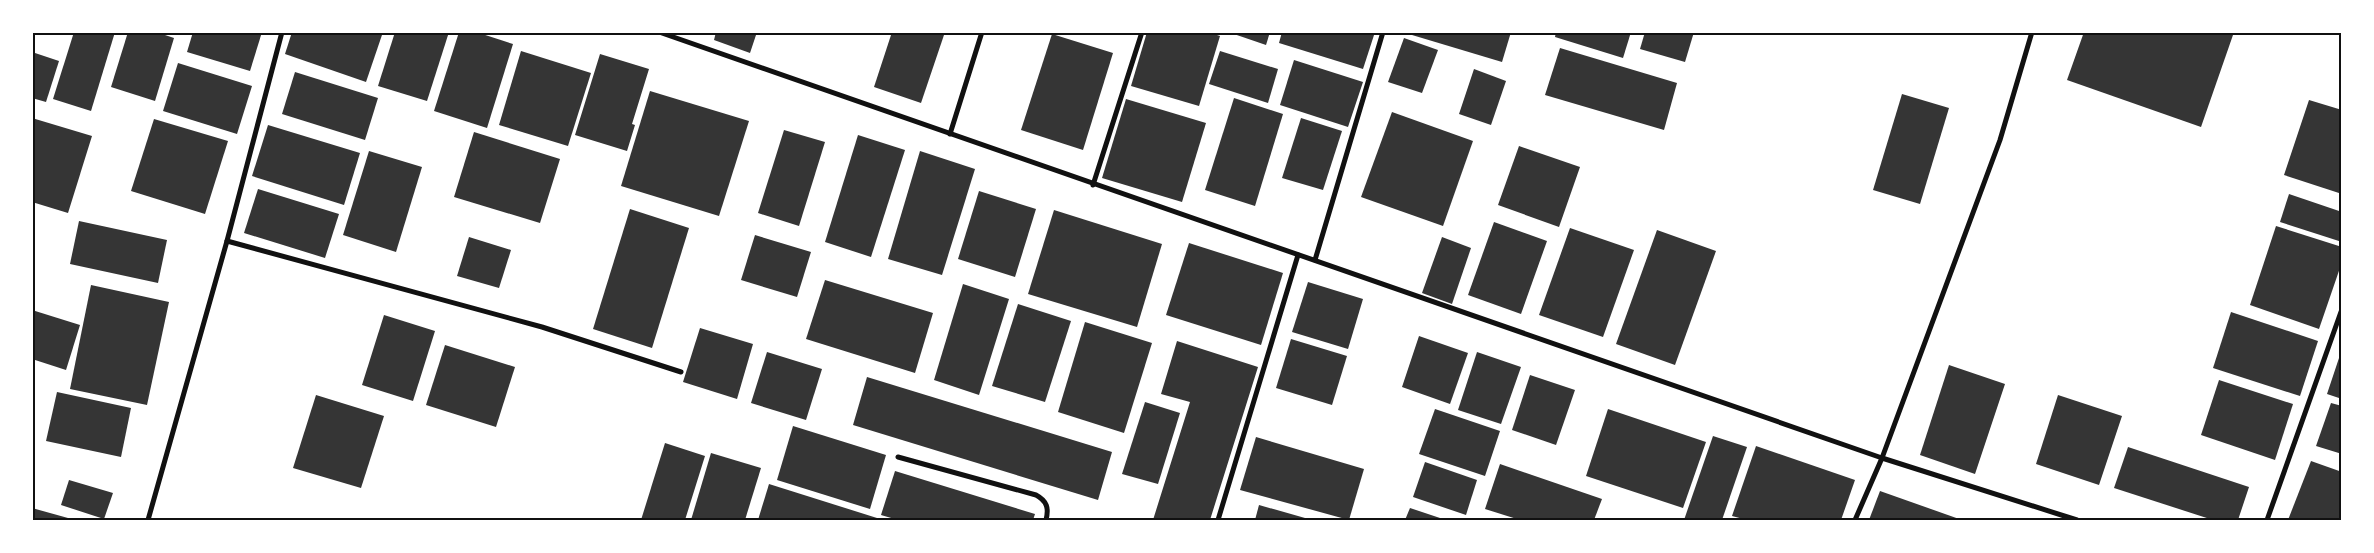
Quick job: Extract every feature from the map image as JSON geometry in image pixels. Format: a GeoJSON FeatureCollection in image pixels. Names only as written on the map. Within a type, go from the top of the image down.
{"type":"FeatureCollection","features":[{"type":"Feature","properties":{"kind":"street"},"geometry":{"type":"LineString","coordinates":[[148,520],[227,241],[282,32]]}},
{"type":"Feature","properties":{"kind":"street"},"geometry":{"type":"LineString","coordinates":[[659,32],[1093,185],[1298,256],[1315,260],[1882,458],[2077,520]]}},
{"type":"Feature","properties":{"kind":"street"},"geometry":{"type":"LineString","coordinates":[[950,134],[982,32]]}},
{"type":"Feature","properties":{"kind":"street"},"geometry":{"type":"LineString","coordinates":[[1093,185],[1142,32]]}},
{"type":"Feature","properties":{"kind":"street"},"geometry":{"type":"LineString","coordinates":[[1315,260],[1383,32]]}},
{"type":"Feature","properties":{"kind":"street"},"geometry":{"type":"LineString","coordinates":[[1855,520],[1882,458],[2000,140],[2032,32]]}},
{"type":"Feature","properties":{"kind":"street"},"geometry":{"type":"LineString","coordinates":[[227,241],[542,327],[681,372]]}},
{"type":"Feature","properties":{"kind":"street"},"geometry":{"type":"LineString","coordinates":[[1218,520],[1298,256]]}},
{"type":"Feature","properties":{"kind":"street"},"geometry":{"type":"LineString","coordinates":[[2267,520],[2342,309]]}},
{"type":"Feature","properties":{"kind":"street"},"geometry":{"type":"LineString","coordinates":[[898,457],[1036,495],[1046,502],[1048,509],[1046,520]]}},
{"type":"Feature","properties":{"kind":"building"},"geometry":{"type":"Polygon","coordinates":[[[74,32],[115,32],[91,111],[53,99],[74,32]]]}},
{"type":"Feature","properties":{"kind":"building"},"geometry":{"type":"Polygon","coordinates":[[[128,32],[156,32],[174,38],[155,101],[111,87],[128,32]]]}},
{"type":"Feature","properties":{"kind":"building"},"geometry":{"type":"Polygon","coordinates":[[[193,32],[262,32],[250,71],[187,52],[193,32]]]}},
{"type":"Feature","properties":{"kind":"building"},"geometry":{"type":"Polygon","coordinates":[[[292,32],[383,32],[366,82],[285,54],[292,32]]]}},
{"type":"Feature","properties":{"kind":"building"},"geometry":{"type":"Polygon","coordinates":[[[395,32],[449,32],[427,101],[378,86],[395,32]]]}},
{"type":"Feature","properties":{"kind":"building"},"geometry":{"type":"Polygon","coordinates":[[[459,32],[476,32],[513,44],[487,128],[434,111],[459,32]]]}},
{"type":"Feature","properties":{"kind":"building"},"geometry":{"type":"Polygon","coordinates":[[[716,32],[757,32],[750,53],[714,40],[716,32]]]}},
{"type":"Feature","properties":{"kind":"building"},"geometry":{"type":"Polygon","coordinates":[[[892,32],[945,32],[921,103],[874,87],[892,32]]]}},
{"type":"Feature","properties":{"kind":"building"},"geometry":{"type":"Polygon","coordinates":[[[1147,32],[1208,32],[1220,36],[1199,106],[1131,86],[1147,32]]]}},
{"type":"Feature","properties":{"kind":"building"},"geometry":{"type":"Polygon","coordinates":[[[1228,32],[1270,32],[1266,45],[1228,32]]]}},
{"type":"Feature","properties":{"kind":"building"},"geometry":{"type":"Polygon","coordinates":[[[1282,32],[1375,32],[1363,69],[1279,43],[1282,32]]]}},
{"type":"Feature","properties":{"kind":"building"},"geometry":{"type":"Polygon","coordinates":[[[1402,32],[1511,32],[1502,62],[1402,32]]]}},
{"type":"Feature","properties":{"kind":"building"},"geometry":{"type":"Polygon","coordinates":[[[1556,32],[1631,32],[1623,58],[1555,37],[1556,32]]]}},
{"type":"Feature","properties":{"kind":"building"},"geometry":{"type":"Polygon","coordinates":[[[1645,32],[1694,32],[1685,62],[1640,49],[1645,32]]]}},
{"type":"Feature","properties":{"kind":"building"},"geometry":{"type":"Polygon","coordinates":[[[2084,32],[2226,32],[2233,35],[2201,127],[2067,80],[2084,32]]]}},
{"type":"Feature","properties":{"kind":"building"},"geometry":{"type":"Polygon","coordinates":[[[1052,34],[1113,53],[1083,150],[1021,130],[1052,34]]]}},
{"type":"Feature","properties":{"kind":"building"},"geometry":{"type":"Polygon","coordinates":[[[1404,38],[1438,50],[1422,93],[1388,82],[1404,38]]]}},
{"type":"Feature","properties":{"kind":"building"},"geometry":{"type":"Polygon","coordinates":[[[1560,48],[1677,83],[1664,130],[1545,95],[1560,48]]]}},
{"type":"Feature","properties":{"kind":"building"},"geometry":{"type":"Polygon","coordinates":[[[521,51],[591,73],[568,146],[499,125],[521,51]]]}},
{"type":"Feature","properties":{"kind":"building"},"geometry":{"type":"Polygon","coordinates":[[[1220,51],[1278,69],[1268,103],[1209,84],[1220,51]]]}},
{"type":"Feature","properties":{"kind":"building"},"geometry":{"type":"Polygon","coordinates":[[[32,52],[59,61],[46,102],[32,98],[32,52]]]}},
{"type":"Feature","properties":{"kind":"building"},"geometry":{"type":"Polygon","coordinates":[[[600,54],[649,69],[632,124],[635,125],[627,151],[575,135],[600,54]]]}},
{"type":"Feature","properties":{"kind":"building"},"geometry":{"type":"Polygon","coordinates":[[[1294,60],[1363,82],[1348,127],[1280,105],[1294,60]]]}},
{"type":"Feature","properties":{"kind":"building"},"geometry":{"type":"Polygon","coordinates":[[[178,63],[252,86],[237,134],[163,111],[178,63]]]}},
{"type":"Feature","properties":{"kind":"building"},"geometry":{"type":"Polygon","coordinates":[[[1474,69],[1506,81],[1491,125],[1459,114],[1474,69]]]}},
{"type":"Feature","properties":{"kind":"building"},"geometry":{"type":"Polygon","coordinates":[[[295,72],[378,98],[365,140],[282,114],[295,72]]]}},
{"type":"Feature","properties":{"kind":"building"},"geometry":{"type":"Polygon","coordinates":[[[650,91],[749,121],[719,216],[621,186],[650,91]]]}},
{"type":"Feature","properties":{"kind":"building"},"geometry":{"type":"Polygon","coordinates":[[[1902,94],[1949,108],[1920,204],[1873,190],[1902,94]]]}},
{"type":"Feature","properties":{"kind":"building"},"geometry":{"type":"Polygon","coordinates":[[[1234,98],[1283,114],[1255,206],[1205,190],[1234,98]]]}},
{"type":"Feature","properties":{"kind":"building"},"geometry":{"type":"Polygon","coordinates":[[[1126,99],[1206,123],[1182,202],[1102,178],[1126,99]]]}},
{"type":"Feature","properties":{"kind":"building"},"geometry":{"type":"Polygon","coordinates":[[[2309,100],[2342,110],[2342,194],[2284,175],[2309,100]]]}},
{"type":"Feature","properties":{"kind":"building"},"geometry":{"type":"Polygon","coordinates":[[[1392,112],[1473,141],[1443,226],[1361,197],[1392,112]]]}},
{"type":"Feature","properties":{"kind":"building"},"geometry":{"type":"Polygon","coordinates":[[[32,118],[92,136],[68,213],[32,202],[32,118]]]}},
{"type":"Feature","properties":{"kind":"building"},"geometry":{"type":"Polygon","coordinates":[[[1301,118],[1342,131],[1323,190],[1282,178],[1301,118]]]}},
{"type":"Feature","properties":{"kind":"building"},"geometry":{"type":"Polygon","coordinates":[[[154,119],[228,141],[205,214],[131,191],[154,119]]]}},
{"type":"Feature","properties":{"kind":"building"},"geometry":{"type":"Polygon","coordinates":[[[268,125],[360,153],[344,205],[252,176],[268,125]]]}},
{"type":"Feature","properties":{"kind":"building"},"geometry":{"type":"Polygon","coordinates":[[[784,130],[825,142],[799,226],[758,213],[784,130]]]}},
{"type":"Feature","properties":{"kind":"building"},"geometry":{"type":"Polygon","coordinates":[[[474,132],[560,159],[540,223],[454,197],[474,132]]]}},
{"type":"Feature","properties":{"kind":"building"},"geometry":{"type":"Polygon","coordinates":[[[858,135],[905,150],[871,257],[825,242],[858,135]]]}},
{"type":"Feature","properties":{"kind":"building"},"geometry":{"type":"Polygon","coordinates":[[[1519,146],[1580,167],[1559,227],[1498,205],[1519,146]]]}},
{"type":"Feature","properties":{"kind":"building"},"geometry":{"type":"Polygon","coordinates":[[[369,151],[422,167],[396,252],[343,235],[369,151]]]}},
{"type":"Feature","properties":{"kind":"building"},"geometry":{"type":"Polygon","coordinates":[[[920,151],[975,169],[942,275],[888,259],[920,151]]]}},
{"type":"Feature","properties":{"kind":"building"},"geometry":{"type":"Polygon","coordinates":[[[258,189],[339,214],[325,258],[244,233],[258,189]]]}},
{"type":"Feature","properties":{"kind":"building"},"geometry":{"type":"Polygon","coordinates":[[[979,191],[1036,209],[1015,277],[958,259],[979,191]]]}},
{"type":"Feature","properties":{"kind":"building"},"geometry":{"type":"Polygon","coordinates":[[[2289,194],[2342,212],[2342,242],[2280,222],[2289,194]]]}},
{"type":"Feature","properties":{"kind":"building"},"geometry":{"type":"Polygon","coordinates":[[[630,209],[689,228],[652,348],[593,329],[630,209]]]}},
{"type":"Feature","properties":{"kind":"building"},"geometry":{"type":"Polygon","coordinates":[[[1054,210],[1162,244],[1137,327],[1028,294],[1054,210]]]}},
{"type":"Feature","properties":{"kind":"building"},"geometry":{"type":"Polygon","coordinates":[[[79,221],[167,240],[158,283],[70,264],[79,221]]]}},
{"type":"Feature","properties":{"kind":"building"},"geometry":{"type":"Polygon","coordinates":[[[1494,222],[1547,241],[1521,314],[1468,295],[1494,222]]]}},
{"type":"Feature","properties":{"kind":"building"},"geometry":{"type":"Polygon","coordinates":[[[2276,226],[2342,247],[2342,262],[2319,329],[2250,305],[2276,226]]]}},
{"type":"Feature","properties":{"kind":"building"},"geometry":{"type":"Polygon","coordinates":[[[1570,228],[1634,250],[1603,337],[1539,315],[1570,228]]]}},
{"type":"Feature","properties":{"kind":"building"},"geometry":{"type":"Polygon","coordinates":[[[1657,230],[1716,251],[1675,365],[1616,344],[1657,230]]]}},
{"type":"Feature","properties":{"kind":"building"},"geometry":{"type":"Polygon","coordinates":[[[755,235],[811,252],[797,297],[741,280],[755,235]]]}},
{"type":"Feature","properties":{"kind":"building"},"geometry":{"type":"Polygon","coordinates":[[[469,237],[511,250],[499,288],[457,276],[469,237]]]}},
{"type":"Feature","properties":{"kind":"building"},"geometry":{"type":"Polygon","coordinates":[[[1442,237],[1471,248],[1452,304],[1422,293],[1442,237]]]}},
{"type":"Feature","properties":{"kind":"building"},"geometry":{"type":"Polygon","coordinates":[[[1189,243],[1283,273],[1261,345],[1166,315],[1189,243]]]}},
{"type":"Feature","properties":{"kind":"building"},"geometry":{"type":"Polygon","coordinates":[[[825,280],[933,313],[915,373],[806,339],[825,280]]]}},
{"type":"Feature","properties":{"kind":"building"},"geometry":{"type":"Polygon","coordinates":[[[1308,282],[1363,299],[1348,349],[1292,332],[1308,282]]]}},
{"type":"Feature","properties":{"kind":"building"},"geometry":{"type":"Polygon","coordinates":[[[963,284],[1009,299],[979,395],[934,380],[963,284]]]}},
{"type":"Feature","properties":{"kind":"building"},"geometry":{"type":"Polygon","coordinates":[[[91,285],[169,302],[147,405],[70,389],[91,285]]]}},
{"type":"Feature","properties":{"kind":"building"},"geometry":{"type":"Polygon","coordinates":[[[1018,304],[1071,321],[1045,402],[992,386],[1018,304]]]}},
{"type":"Feature","properties":{"kind":"building"},"geometry":{"type":"Polygon","coordinates":[[[32,310],[80,325],[66,370],[32,359],[32,310]]]}},
{"type":"Feature","properties":{"kind":"building"},"geometry":{"type":"Polygon","coordinates":[[[2231,312],[2318,341],[2300,396],[2213,368],[2231,312]]]}},
{"type":"Feature","properties":{"kind":"building"},"geometry":{"type":"Polygon","coordinates":[[[384,315],[435,331],[413,401],[362,385],[384,315]]]}},
{"type":"Feature","properties":{"kind":"building"},"geometry":{"type":"Polygon","coordinates":[[[1085,322],[1152,343],[1124,433],[1058,412],[1085,322]]]}},
{"type":"Feature","properties":{"kind":"building"},"geometry":{"type":"Polygon","coordinates":[[[700,328],[753,344],[737,399],[683,382],[700,328]]]}},
{"type":"Feature","properties":{"kind":"building"},"geometry":{"type":"Polygon","coordinates":[[[1419,336],[1468,353],[1450,404],[1402,387],[1419,336]]]}},
{"type":"Feature","properties":{"kind":"building"},"geometry":{"type":"Polygon","coordinates":[[[1291,339],[1347,356],[1332,405],[1276,388],[1291,339]]]}},
{"type":"Feature","properties":{"kind":"building"},"geometry":{"type":"Polygon","coordinates":[[[1177,341],[1258,367],[1210,520],[1153,520],[1190,402],[1161,394],[1177,341]]]}},
{"type":"Feature","properties":{"kind":"building"},"geometry":{"type":"Polygon","coordinates":[[[445,345],[515,367],[496,427],[426,405],[445,345]]]}},
{"type":"Feature","properties":{"kind":"building"},"geometry":{"type":"Polygon","coordinates":[[[767,352],[822,369],[806,420],[751,403],[767,352]]]}},
{"type":"Feature","properties":{"kind":"building"},"geometry":{"type":"Polygon","coordinates":[[[1477,352],[1521,367],[1501,424],[1458,410],[1477,352]]]}},
{"type":"Feature","properties":{"kind":"building"},"geometry":{"type":"Polygon","coordinates":[[[2342,352],[2342,399],[2327,394],[2342,352]]]}},
{"type":"Feature","properties":{"kind":"building"},"geometry":{"type":"Polygon","coordinates":[[[1949,365],[2005,384],[1975,474],[1920,455],[1949,365]]]}},
{"type":"Feature","properties":{"kind":"building"},"geometry":{"type":"Polygon","coordinates":[[[1530,375],[1575,390],[1556,445],[1512,430],[1530,375]]]}},
{"type":"Feature","properties":{"kind":"building"},"geometry":{"type":"Polygon","coordinates":[[[867,377],[1112,452],[1098,500],[853,425],[867,377]]]}},
{"type":"Feature","properties":{"kind":"building"},"geometry":{"type":"Polygon","coordinates":[[[2219,380],[2293,404],[2275,460],[2201,435],[2219,380]]]}},
{"type":"Feature","properties":{"kind":"building"},"geometry":{"type":"Polygon","coordinates":[[[57,392],[131,408],[121,457],[46,441],[57,392]]]}},
{"type":"Feature","properties":{"kind":"building"},"geometry":{"type":"Polygon","coordinates":[[[316,395],[384,416],[361,488],[293,468],[316,395]]]}},
{"type":"Feature","properties":{"kind":"building"},"geometry":{"type":"Polygon","coordinates":[[[2058,395],[2122,416],[2099,485],[2036,464],[2058,395]]]}},
{"type":"Feature","properties":{"kind":"building"},"geometry":{"type":"Polygon","coordinates":[[[1145,402],[1180,413],[1158,484],[1122,474],[1145,402]]]}},
{"type":"Feature","properties":{"kind":"building"},"geometry":{"type":"Polygon","coordinates":[[[2331,403],[2342,406],[2342,454],[2316,446],[2331,403]]]}},
{"type":"Feature","properties":{"kind":"building"},"geometry":{"type":"Polygon","coordinates":[[[1435,409],[1500,431],[1485,476],[1419,454],[1435,409]]]}},
{"type":"Feature","properties":{"kind":"building"},"geometry":{"type":"Polygon","coordinates":[[[1608,409],[1706,442],[1683,508],[1586,476],[1608,409]]]}},
{"type":"Feature","properties":{"kind":"building"},"geometry":{"type":"Polygon","coordinates":[[[793,426],[886,455],[870,509],[777,480],[793,426]]]}},
{"type":"Feature","properties":{"kind":"building"},"geometry":{"type":"Polygon","coordinates":[[[1713,436],[1747,447],[1722,520],[1684,520],[1713,436]]]}},
{"type":"Feature","properties":{"kind":"building"},"geometry":{"type":"Polygon","coordinates":[[[1256,437],[1364,469],[1349,520],[1240,490],[1256,437]]]}},
{"type":"Feature","properties":{"kind":"building"},"geometry":{"type":"Polygon","coordinates":[[[665,443],[705,456],[685,520],[641,520],[665,443]]]}},
{"type":"Feature","properties":{"kind":"building"},"geometry":{"type":"Polygon","coordinates":[[[1756,446],[1855,480],[1841,520],[1747,520],[1732,516],[1756,446]]]}},
{"type":"Feature","properties":{"kind":"building"},"geometry":{"type":"Polygon","coordinates":[[[2128,447],[2249,487],[2238,520],[2213,520],[2114,488],[2128,447]]]}},
{"type":"Feature","properties":{"kind":"building"},"geometry":{"type":"Polygon","coordinates":[[[711,453],[761,468],[745,520],[691,520],[711,453]]]}},
{"type":"Feature","properties":{"kind":"building"},"geometry":{"type":"Polygon","coordinates":[[[2311,461],[2342,472],[2342,520],[2288,520],[2311,461]]]}},
{"type":"Feature","properties":{"kind":"building"},"geometry":{"type":"Polygon","coordinates":[[[1425,462],[1477,480],[1466,515],[1413,497],[1425,462]]]}},
{"type":"Feature","properties":{"kind":"building"},"geometry":{"type":"Polygon","coordinates":[[[1500,464],[1602,499],[1594,520],[1520,520],[1485,509],[1500,464]]]}},
{"type":"Feature","properties":{"kind":"building"},"geometry":{"type":"Polygon","coordinates":[[[895,471],[1035,514],[1033,520],[898,520],[881,515],[895,471]]]}},
{"type":"Feature","properties":{"kind":"building"},"geometry":{"type":"Polygon","coordinates":[[[69,480],[113,493],[104,519],[61,505],[69,480]]]}},
{"type":"Feature","properties":{"kind":"building"},"geometry":{"type":"Polygon","coordinates":[[[769,484],[877,518],[876,520],[758,520],[769,484]]]}},
{"type":"Feature","properties":{"kind":"building"},"geometry":{"type":"Polygon","coordinates":[[[1880,491],[1962,520],[1869,520],[1880,491]]]}},
{"type":"Feature","properties":{"kind":"building"},"geometry":{"type":"Polygon","coordinates":[[[1259,505],[1312,520],[1255,520],[1259,505]]]}},
{"type":"Feature","properties":{"kind":"building"},"geometry":{"type":"Polygon","coordinates":[[[32,508],[68,518],[67,520],[32,520],[32,508]]]}},
{"type":"Feature","properties":{"kind":"building"},"geometry":{"type":"Polygon","coordinates":[[[1410,508],[1446,520],[1405,520],[1410,508]]]}}]}
